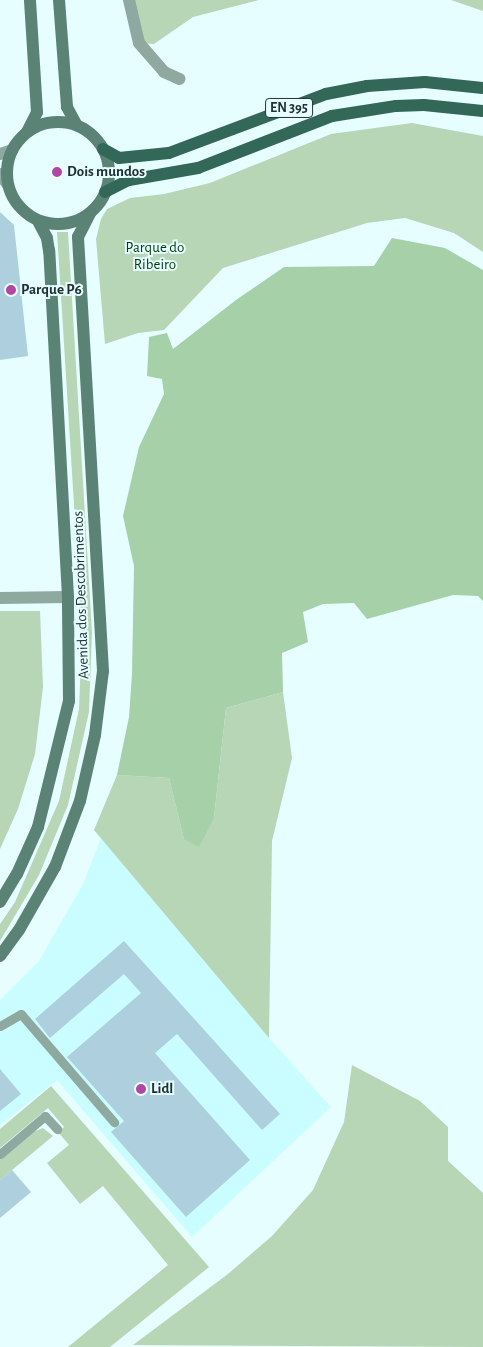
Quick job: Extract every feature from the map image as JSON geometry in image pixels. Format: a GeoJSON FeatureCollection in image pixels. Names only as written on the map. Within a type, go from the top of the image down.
{"type":"FeatureCollection","features":[{"type":"Feature","properties":{"kind":"main road"},"geometry":{"type":"LineString","coordinates":[[27,133],[37,112],[30,0]]}},
{"type":"Feature","properties":{"kind":"main road"},"geometry":{"type":"LineString","coordinates":[[59,0],[67,107],[77,126]]}},
{"type":"Feature","properties":{"kind":"main road","name":"EN 395"},"geometry":{"type":"LineString","coordinates":[[103,149],[119,158],[169,153],[326,94],[367,86],[425,82],[483,88]]}},
{"type":"Feature","properties":{"kind":"main road","name":"EN 395"},"geometry":{"type":"LineString","coordinates":[[105,192],[129,180],[198,168],[332,116],[396,106],[424,105],[483,111]]}},
{"type":"Feature","properties":{"kind":"main road"},"geometry":{"type":"LineString","coordinates":[[51,123],[77,126],[87,132],[103,149],[109,170],[105,192],[90,213],[65,224],[38,221],[24,212],[14,200],[8,185],[6,152],[27,133],[51,123]]}},
{"type":"Feature","properties":{"kind":"main road","name":"Avenida dos Descobrimentos"},"geometry":{"type":"LineString","coordinates":[[0,956],[19,930],[55,867],[80,801],[95,736],[103,671],[78,237],[90,213]]}},
{"type":"Feature","properties":{"kind":"main road","name":"Avenida dos Descobrimentos"},"geometry":{"type":"LineString","coordinates":[[0,902],[17,874],[38,827],[56,764],[69,701],[68,597],[50,251],[47,238],[38,221]]}},
{"type":"Feature","properties":{"kind":"street"},"geometry":{"type":"LineString","coordinates":[[129,0],[139,43],[164,72],[180,79]]}},
{"type":"Feature","properties":{"kind":"street"},"geometry":{"type":"LineString","coordinates":[[0,174],[8,185]]}},
{"type":"Feature","properties":{"kind":"street"},"geometry":{"type":"LineString","coordinates":[[0,598],[68,597]]}},
{"type":"Feature","properties":{"kind":"lane"},"geometry":{"type":"LineString","coordinates":[[0,1026],[21,1014],[114,1122]]}},
{"type":"Feature","properties":{"kind":"lane"},"geometry":{"type":"LineString","coordinates":[[0,1154],[46,1116],[57,1129]]}},
{"type":"Feature","properties":{"kind":"shaded area"},"geometry":{"type":"Polygon","coordinates":[[[102,836],[269,1038],[331,1107],[192,1237],[57,1080],[0,1125],[0,1000],[39,961],[82,886],[102,836]]]}},
{"type":"Feature","properties":{"kind":"green space"},"geometry":{"type":"Polygon","coordinates":[[[129,0],[259,0],[193,17],[154,44],[139,43],[129,0]]]}},
{"type":"Feature","properties":{"kind":"green space"},"geometry":{"type":"Polygon","coordinates":[[[451,0],[483,0],[483,11],[451,0]]]}},
{"type":"Feature","properties":{"kind":"green space","name":"Parque do Ribeiro"},"geometry":{"type":"Polygon","coordinates":[[[412,123],[483,136],[483,252],[454,233],[405,218],[367,223],[223,268],[164,330],[138,333],[105,344],[96,239],[101,219],[107,209],[130,198],[164,194],[210,183],[331,134],[412,123]]]}},
{"type":"Feature","properties":{"kind":"green space"},"geometry":{"type":"Polygon","coordinates":[[[57,232],[68,232],[92,632],[89,712],[68,805],[39,875],[0,941],[0,924],[15,902],[59,801],[79,709],[82,633],[57,232]]]}},
{"type":"Feature","properties":{"kind":"green space"},"geometry":{"type":"Polygon","coordinates":[[[392,238],[445,248],[483,270],[483,601],[478,596],[453,595],[367,619],[354,603],[323,604],[303,612],[308,642],[282,653],[283,692],[226,708],[214,818],[199,847],[184,839],[169,778],[117,775],[129,717],[132,674],[134,566],[123,516],[139,447],[164,394],[162,379],[147,376],[149,337],[167,333],[173,349],[236,300],[284,267],[374,266],[392,238]]]}},
{"type":"Feature","properties":{"kind":"green space"},"geometry":{"type":"Polygon","coordinates":[[[0,611],[40,611],[43,687],[35,754],[18,809],[0,849],[0,611]]]}},
{"type":"Feature","properties":{"kind":"green space"},"geometry":{"type":"Polygon","coordinates":[[[283,692],[292,758],[272,841],[269,1038],[94,830],[117,775],[169,778],[184,839],[214,818],[226,708],[283,692]]]}},
{"type":"Feature","properties":{"kind":"green space"},"geometry":{"type":"Polygon","coordinates":[[[352,1065],[420,1101],[448,1127],[448,1161],[483,1193],[483,1347],[133,1345],[228,1274],[272,1236],[313,1190],[344,1122],[352,1065]]]}},
{"type":"Feature","properties":{"kind":"green space"},"geometry":{"type":"Polygon","coordinates":[[[51,1086],[209,1267],[110,1347],[68,1347],[168,1265],[103,1186],[80,1204],[47,1163],[69,1145],[58,1132],[64,1127],[48,1108],[0,1148],[0,1129],[51,1086]]]}},
{"type":"Feature","properties":{"kind":"green space"},"geometry":{"type":"Polygon","coordinates":[[[43,1128],[53,1136],[0,1180],[0,1159],[33,1132],[43,1128]]]}},
{"type":"Feature","properties":{"kind":"building","name":"Parque P6"},"geometry":{"type":"Polygon","coordinates":[[[0,212],[14,225],[28,356],[0,360],[0,212]]]}},
{"type":"Feature","properties":{"kind":"building","name":"Lidl"},"geometry":{"type":"Polygon","coordinates":[[[124,941],[280,1114],[262,1130],[177,1034],[155,1053],[250,1160],[186,1217],[111,1132],[124,1121],[67,1057],[141,993],[124,974],[50,1038],[35,1019],[124,941]]]}},
{"type":"Feature","properties":{"kind":"building"},"geometry":{"type":"Polygon","coordinates":[[[0,1069],[21,1094],[0,1111],[0,1069]]]}},
{"type":"Feature","properties":{"kind":"building"},"geometry":{"type":"Polygon","coordinates":[[[12,1170],[31,1192],[0,1218],[0,1180],[12,1170]]]}},
{"type":"Feature","properties":{"kind":"place","name":"Dois mundos"},"geometry":{"type":"Point","coordinates":[57,172]}},
{"type":"Feature","properties":{"kind":"place","name":"Parque P6"},"geometry":{"type":"Point","coordinates":[11,290]}},
{"type":"Feature","properties":{"kind":"place","name":"Lidl"},"geometry":{"type":"Point","coordinates":[141,1089]}}]}
